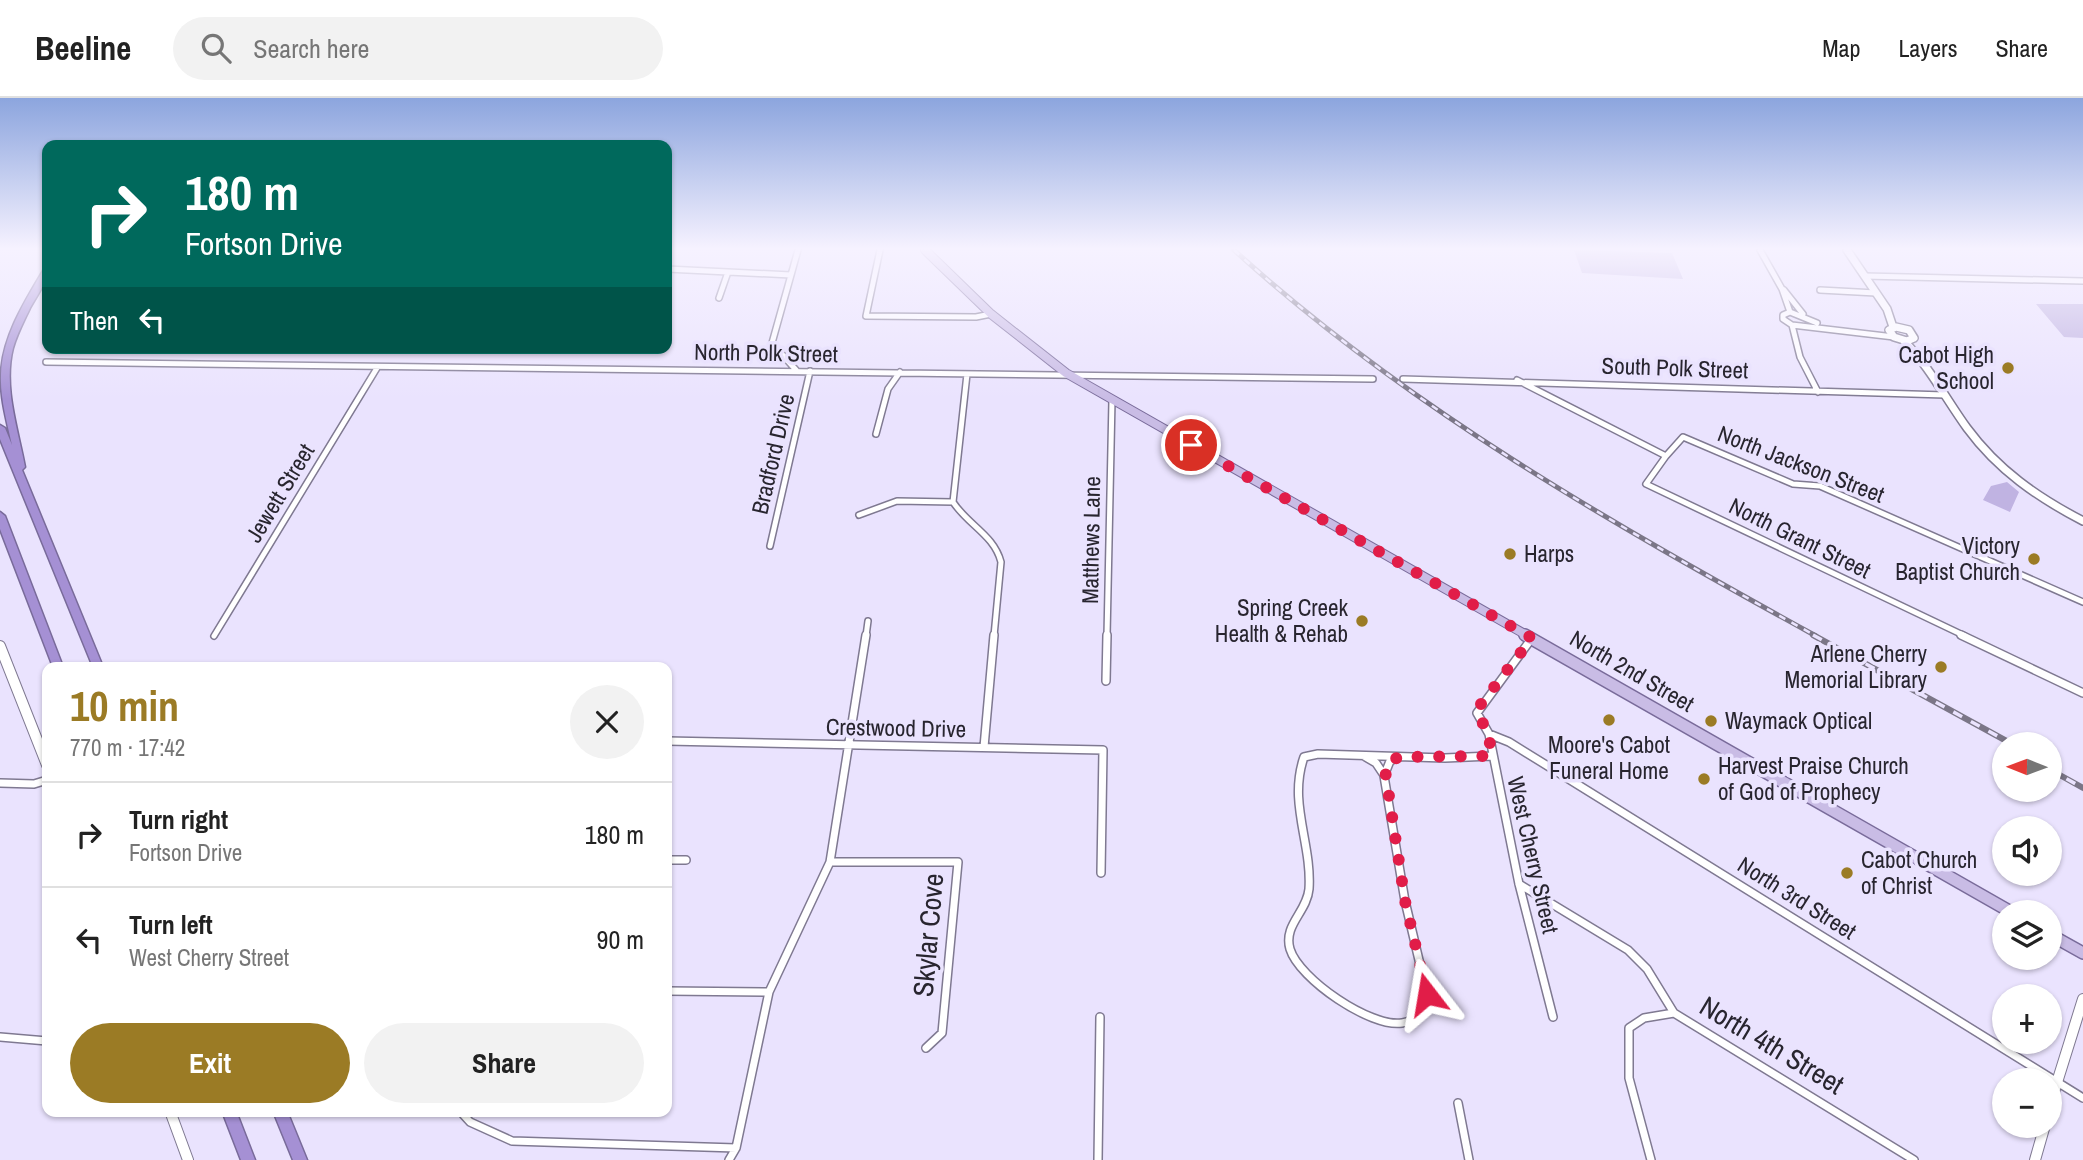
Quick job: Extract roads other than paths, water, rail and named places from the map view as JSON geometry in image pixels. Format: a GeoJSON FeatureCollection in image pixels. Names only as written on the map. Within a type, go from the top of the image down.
{"type":"FeatureCollection","features":[{"type":"Feature","properties":{"kind":"highway"},"geometry":{"type":"LineString","coordinates":[[23,484],[5,376],[7,359],[17,329],[32,300]]}},
{"type":"Feature","properties":{"kind":"highway"},"geometry":{"type":"LineString","coordinates":[[0,428],[96,662]]}},
{"type":"Feature","properties":{"kind":"highway"},"geometry":{"type":"LineString","coordinates":[[0,516],[56,662]]}},
{"type":"Feature","properties":{"kind":"highway"},"geometry":{"type":"LineString","coordinates":[[0,533],[10,541]]}},
{"type":"Feature","properties":{"kind":"highway"},"geometry":{"type":"LineString","coordinates":[[231,1117],[248,1160]]}},
{"type":"Feature","properties":{"kind":"highway"},"geometry":{"type":"LineString","coordinates":[[282,1117],[300,1160]]}},
{"type":"Feature","properties":{"kind":"main road","name":"North 2nd Street"},"geometry":{"type":"LineString","coordinates":[[976,300],[1066,373],[1992,901]]}},
{"type":"Feature","properties":{"kind":"main road"},"geometry":{"type":"LineString","coordinates":[[2062,941],[2083,953]]}},
{"type":"Feature","properties":{"kind":"street"},"geometry":{"type":"LineString","coordinates":[[784,300],[772,343],[777,352],[796,370]]}},
{"type":"Feature","properties":{"kind":"street"},"geometry":{"type":"LineString","coordinates":[[869,300],[866,316],[976,317],[991,314]]}},
{"type":"Feature","properties":{"kind":"street"},"geometry":{"type":"LineString","coordinates":[[1786,300],[1790,312]]}},
{"type":"Feature","properties":{"kind":"street"},"geometry":{"type":"LineString","coordinates":[[1791,300],[1806,318],[1808,325]]}},
{"type":"Feature","properties":{"kind":"street"},"geometry":{"type":"LineString","coordinates":[[1881,300],[1894,328],[1894,337]]}},
{"type":"Feature","properties":{"kind":"street"},"geometry":{"type":"LineString","coordinates":[[1790,312],[1825,327]]}},
{"type":"Feature","properties":{"kind":"street"},"geometry":{"type":"LineString","coordinates":[[1790,312],[1783,317],[1792,325],[1873,333],[1906,341],[2002,471],[2030,494],[2083,521]]}},
{"type":"Feature","properties":{"kind":"street"},"geometry":{"type":"LineString","coordinates":[[1792,325],[1800,357],[1818,392]]}},
{"type":"Feature","properties":{"kind":"street"},"geometry":{"type":"LineString","coordinates":[[1796,338],[1800,327]]}},
{"type":"Feature","properties":{"kind":"street"},"geometry":{"type":"LineString","coordinates":[[1873,333],[1894,328],[1913,334],[1914,338],[1906,341]]}},
{"type":"Feature","properties":{"kind":"street","name":"North Polk Street"},"geometry":{"type":"LineString","coordinates":[[46,362],[377,368],[1066,373]]}},
{"type":"Feature","properties":{"kind":"street","name":"Jewett Street"},"geometry":{"type":"LineString","coordinates":[[214,635],[377,368]]}},
{"type":"Feature","properties":{"kind":"street","name":"Bradford Drive"},"geometry":{"type":"LineString","coordinates":[[770,546],[810,371]]}},
{"type":"Feature","properties":{"kind":"street"},"geometry":{"type":"LineString","coordinates":[[876,434],[888,388],[900,372]]}},
{"type":"Feature","properties":{"kind":"street"},"geometry":{"type":"LineString","coordinates":[[1066,373],[1373,379]]}},
{"type":"Feature","properties":{"kind":"street"},"geometry":{"type":"LineString","coordinates":[[859,515],[897,501],[953,502],[967,374]]}},
{"type":"Feature","properties":{"kind":"street","name":"South Polk Street"},"geometry":{"type":"LineString","coordinates":[[1403,379],[1517,380],[1945,395]]}},
{"type":"Feature","properties":{"kind":"street"},"geometry":{"type":"LineString","coordinates":[[1517,380],[1666,456]]}},
{"type":"Feature","properties":{"kind":"street","name":"Matthews Lane"},"geometry":{"type":"LineString","coordinates":[[1106,681],[1112,400]]}},
{"type":"Feature","properties":{"kind":"street","name":"North Jackson Street"},"geometry":{"type":"LineString","coordinates":[[1666,456],[1683,437],[1793,484],[1821,486],[2083,602]]}},
{"type":"Feature","properties":{"kind":"street","name":"North Grant Street"},"geometry":{"type":"LineString","coordinates":[[1666,456],[1646,484],[2083,693]]}},
{"type":"Feature","properties":{"kind":"street","name":"Crestwood Drive"},"geometry":{"type":"LineString","coordinates":[[672,741],[984,747],[1001,562],[998,548],[990,536],[965,520],[953,502]]}},
{"type":"Feature","properties":{"kind":"street"},"geometry":{"type":"LineString","coordinates":[[729,1160],[736,1148],[769,992],[830,862],[868,621]]}},
{"type":"Feature","properties":{"kind":"street","name":"West Cherry Street"},"geometry":{"type":"LineString","coordinates":[[1532,638],[1477,713],[1489,734],[1491,756],[1519,884],[1553,1017]]}},
{"type":"Feature","properties":{"kind":"street"},"geometry":{"type":"LineString","coordinates":[[0,646],[42,752]]}},
{"type":"Feature","properties":{"kind":"street","name":"North 3rd Street"},"geometry":{"type":"LineString","coordinates":[[1489,734],[1509,742],[2034,1068]]}},
{"type":"Feature","properties":{"kind":"street"},"geometry":{"type":"LineString","coordinates":[[984,747],[1103,750],[1101,873]]}},
{"type":"Feature","properties":{"kind":"street"},"geometry":{"type":"LineString","coordinates":[[1363,755],[1376,764],[1384,776],[1407,911],[1427,994],[1426,1011],[1418,1019],[1405,1022],[1373,1019],[1346,1005],[1294,960],[1289,942],[1290,928],[1305,904],[1309,889],[1298,820],[1299,766],[1304,757],[1318,754],[1491,756]]}},
{"type":"Feature","properties":{"kind":"street"},"geometry":{"type":"LineString","coordinates":[[1384,776],[1390,761],[1399,757]]}},
{"type":"Feature","properties":{"kind":"street"},"geometry":{"type":"LineString","coordinates":[[0,783],[34,784],[42,782]]}},
{"type":"Feature","properties":{"kind":"street"},"geometry":{"type":"LineString","coordinates":[[672,860],[686,860]]}},
{"type":"Feature","properties":{"kind":"street","name":"Skylar Cove"},"geometry":{"type":"LineString","coordinates":[[830,862],[958,862],[942,1033],[926,1048]]}},
{"type":"Feature","properties":{"kind":"street","name":"North 4th Street"},"geometry":{"type":"LineString","coordinates":[[1519,884],[1628,950],[1647,969],[1674,1013],[1914,1160]]}},
{"type":"Feature","properties":{"kind":"street"},"geometry":{"type":"LineString","coordinates":[[672,991],[769,992]]}},
{"type":"Feature","properties":{"kind":"street"},"geometry":{"type":"LineString","coordinates":[[2061,1068],[2083,999]]}},
{"type":"Feature","properties":{"kind":"street"},"geometry":{"type":"LineString","coordinates":[[1651,1160],[1629,1073],[1625,1046],[1629,1028],[1644,1018],[1674,1013]]}},
{"type":"Feature","properties":{"kind":"street"},"geometry":{"type":"LineString","coordinates":[[1098,1160],[1100,1017]]}},
{"type":"Feature","properties":{"kind":"street"},"geometry":{"type":"LineString","coordinates":[[0,1037],[42,1041]]}},
{"type":"Feature","properties":{"kind":"street","name":"North 3rd Street"},"geometry":{"type":"LineString","coordinates":[[2062,1085],[2083,1098]]}},
{"type":"Feature","properties":{"kind":"street"},"geometry":{"type":"LineString","coordinates":[[1458,1103],[1469,1160]]}},
{"type":"Feature","properties":{"kind":"street"},"geometry":{"type":"LineString","coordinates":[[172,1117],[188,1160]]}},
{"type":"Feature","properties":{"kind":"street"},"geometry":{"type":"LineString","coordinates":[[465,1117],[470,1122],[512,1141],[736,1148]]}},
{"type":"Feature","properties":{"kind":"street"},"geometry":{"type":"LineString","coordinates":[[2035,1160],[2041,1138]]}},
{"type":"Feature","properties":{"kind":"railway"},"geometry":{"type":"LineString","coordinates":[[1292,300],[1370,361],[1513,460],[1663,550],[1816,636]]}},
{"type":"Feature","properties":{"kind":"railway"},"geometry":{"type":"LineString","coordinates":[[1813,635],[1992,733]]}},
{"type":"Feature","properties":{"kind":"railway"},"geometry":{"type":"LineString","coordinates":[[2062,776],[2083,788]]}},
{"type":"Feature","properties":{"kind":"place","name":"Cabot High School"},"geometry":{"type":"Point","coordinates":[2008,368]}},
{"type":"Feature","properties":{"kind":"place","name":"Harps"},"geometry":{"type":"Point","coordinates":[1510,554]}},
{"type":"Feature","properties":{"kind":"place","name":"Victory Baptist Church"},"geometry":{"type":"Point","coordinates":[2034,559]}},
{"type":"Feature","properties":{"kind":"place","name":"Spring Creek Health & Rehab"},"geometry":{"type":"Point","coordinates":[1362,621]}},
{"type":"Feature","properties":{"kind":"place","name":"Arlene Cherry Memorial Library"},"geometry":{"type":"Point","coordinates":[1941,667]}},
{"type":"Feature","properties":{"kind":"place","name":"Moore's Cabot Funeral Home"},"geometry":{"type":"Point","coordinates":[1609,720]}},
{"type":"Feature","properties":{"kind":"place","name":"Waymack Optical"},"geometry":{"type":"Point","coordinates":[1711,721]}},
{"type":"Feature","properties":{"kind":"place","name":"Harvest Praise Church of God of Prophecy"},"geometry":{"type":"Point","coordinates":[1704,779]}},
{"type":"Feature","properties":{"kind":"place","name":"Cabot Church of Christ"},"geometry":{"type":"Point","coordinates":[1847,873]}}]}
